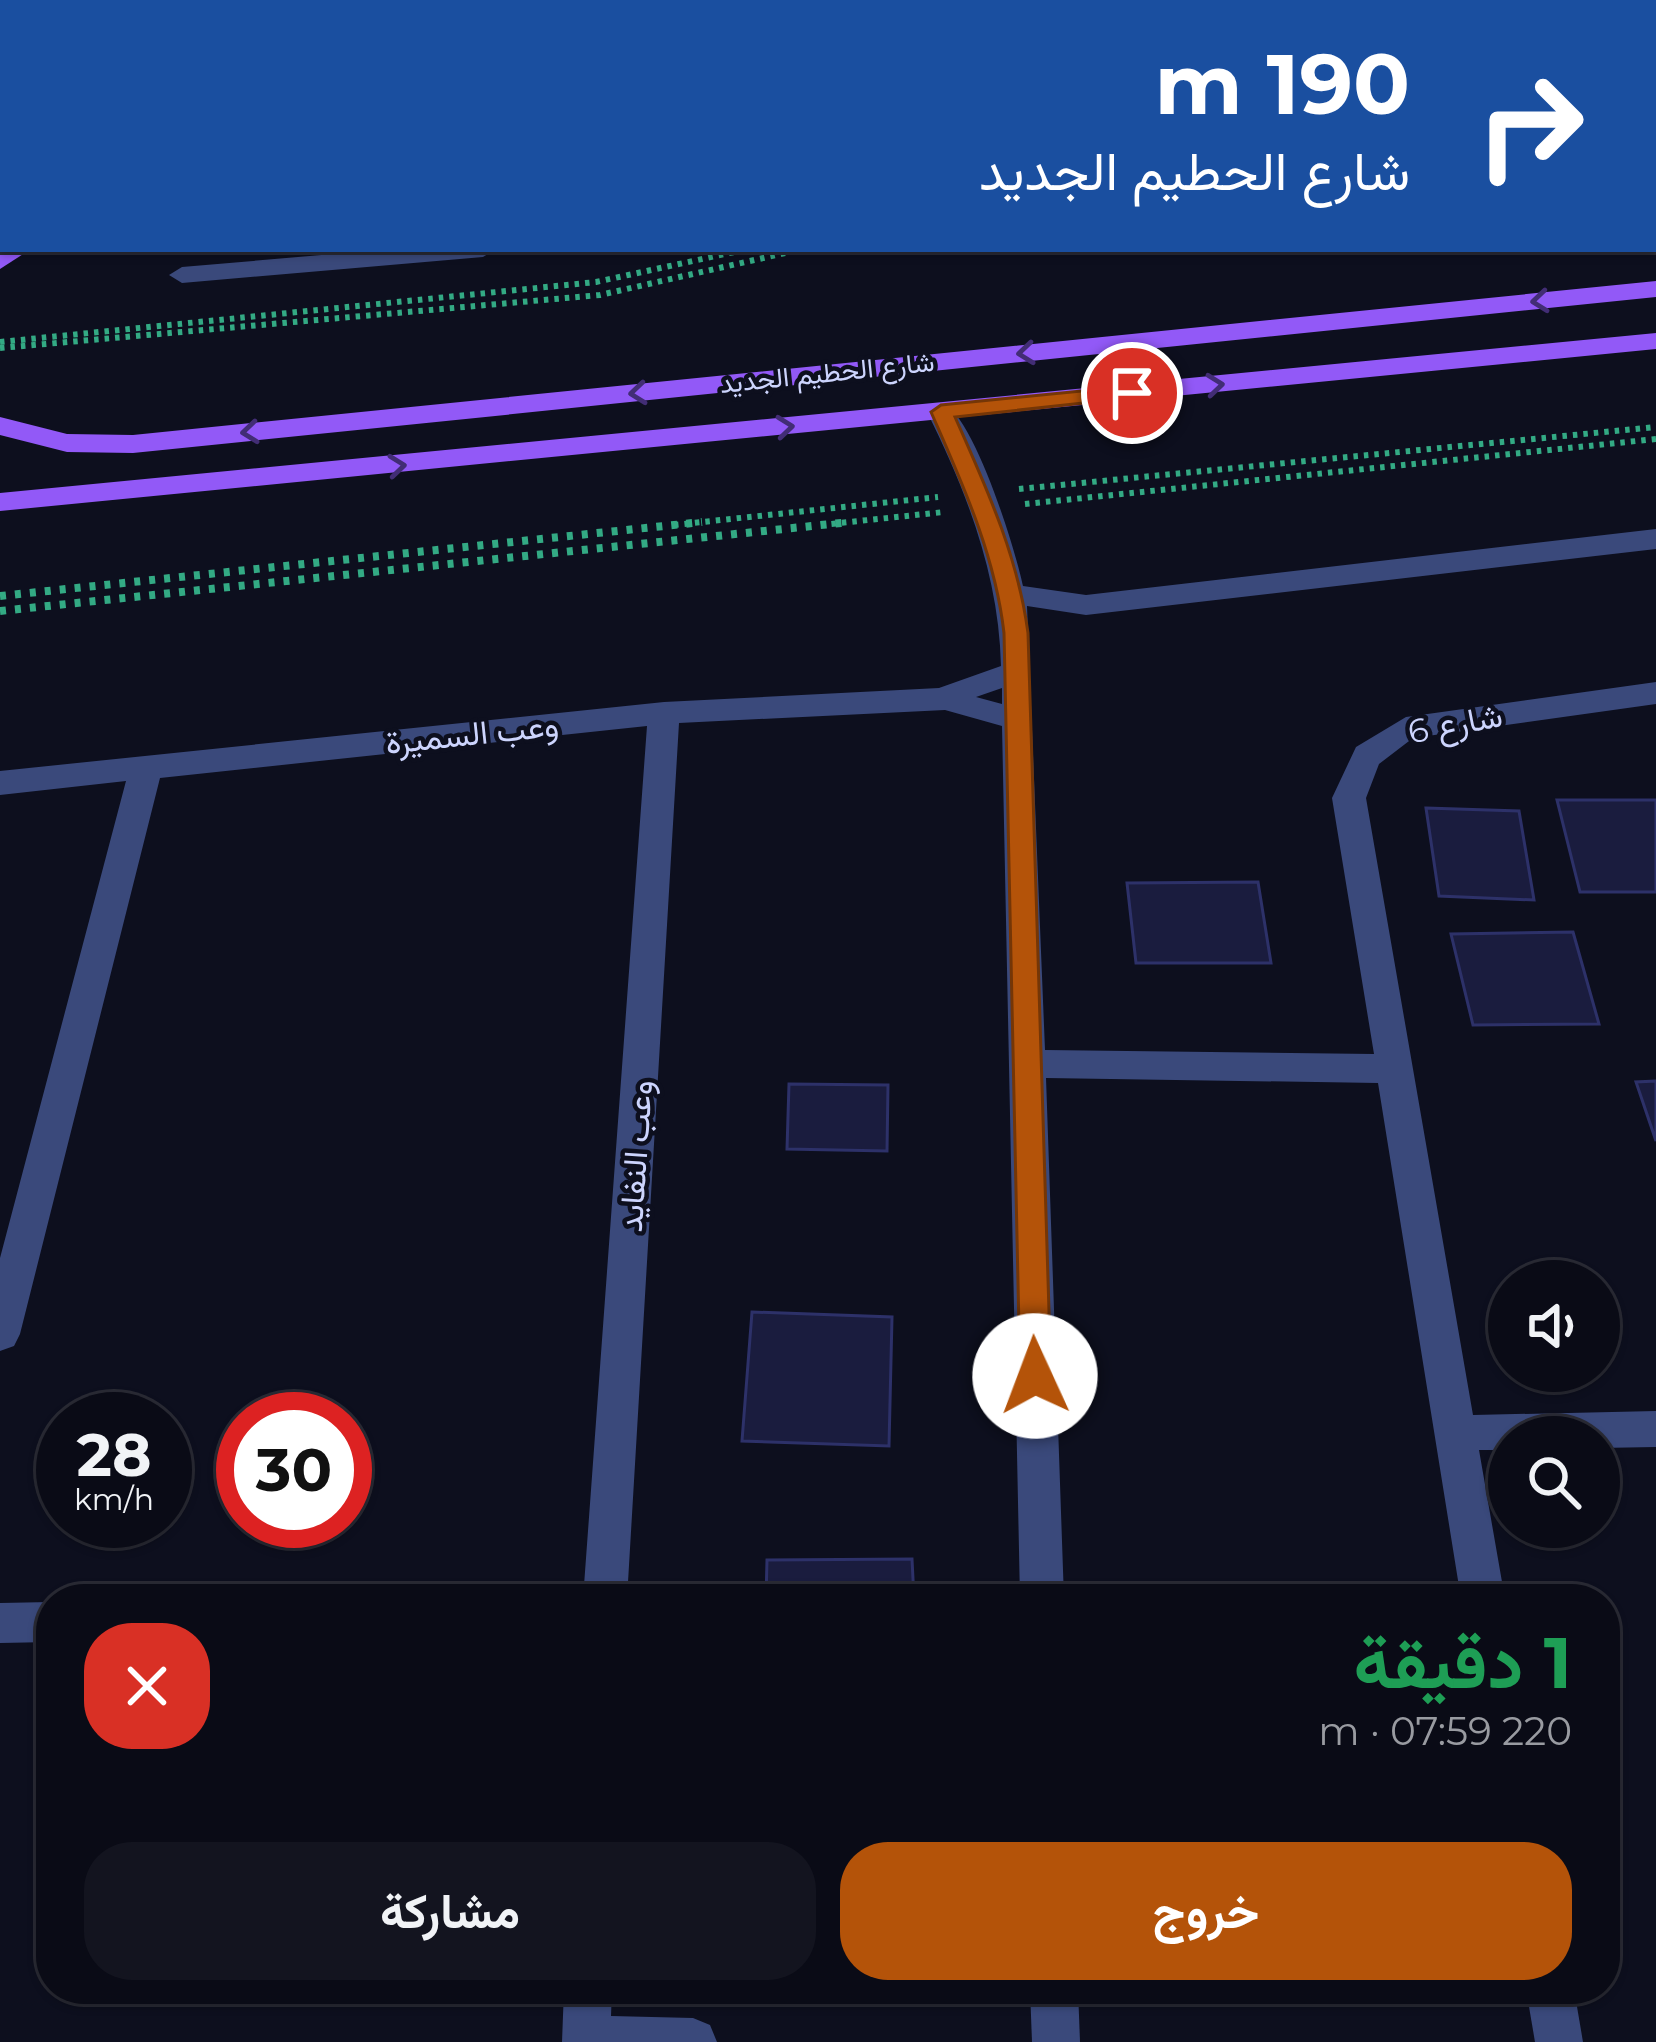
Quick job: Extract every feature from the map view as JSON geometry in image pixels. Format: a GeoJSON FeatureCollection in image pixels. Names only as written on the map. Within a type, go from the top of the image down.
{"type":"FeatureCollection","features":[{"type":"Feature","properties":{"kind":"main road","name":"شارع الحطيم الجديد"},"geometry":{"type":"LineString","coordinates":[[0,426],[67,443],[133,444],[1656,289]]}},
{"type":"Feature","properties":{"kind":"main road","name":"شارع الحطيم الجديد"},"geometry":{"type":"LineString","coordinates":[[0,506],[1656,341]]}},
{"type":"Feature","properties":{"kind":"street"},"geometry":{"type":"LineString","coordinates":[[182,275],[448,252]]}},
{"type":"Feature","properties":{"kind":"street"},"geometry":{"type":"LineString","coordinates":[[941,412],[981,500],[1011,594],[1042,1584]]}},
{"type":"Feature","properties":{"kind":"street"},"geometry":{"type":"LineString","coordinates":[[1011,594],[1086,605],[1656,539]]}},
{"type":"Feature","properties":{"kind":"street","name":"وعب السميرة"},"geometry":{"type":"LineString","coordinates":[[945,699],[976,683],[1015,674]]}},
{"type":"Feature","properties":{"kind":"street","name":"شارع 6"},"geometry":{"type":"LineString","coordinates":[[1480,1584],[1349,798],[1364,757],[1382,740],[1433,721],[1656,693]]}},
{"type":"Feature","properties":{"kind":"street","name":"وعب السميرة"},"geometry":{"type":"LineString","coordinates":[[0,783],[664,713],[945,699],[1017,719]]}},
{"type":"Feature","properties":{"kind":"street","name":"وعب النفايد"},"geometry":{"type":"LineString","coordinates":[[606,1584],[664,713]]}},
{"type":"Feature","properties":{"kind":"street"},"geometry":{"type":"LineString","coordinates":[[0,1334],[17,1198],[146,766]]}},
{"type":"Feature","properties":{"kind":"street"},"geometry":{"type":"LineString","coordinates":[[1026,1064],[1396,1069]]}},
{"type":"Feature","properties":{"kind":"street"},"geometry":{"type":"LineString","coordinates":[[1455,1433],[1656,1429]]}},
{"type":"Feature","properties":{"kind":"street"},"geometry":{"type":"LineString","coordinates":[[0,1623],[36,1622]]}},
{"type":"Feature","properties":{"kind":"street"},"geometry":{"type":"LineString","coordinates":[[587,2004],[586,2041],[693,2042]]}},
{"type":"Feature","properties":{"kind":"street"},"geometry":{"type":"LineString","coordinates":[[1055,2004],[1056,2042]]}},
{"type":"Feature","properties":{"kind":"street"},"geometry":{"type":"LineString","coordinates":[[1552,2004],[1558,2042]]}},
{"type":"Feature","properties":{"kind":"path"},"geometry":{"type":"LineString","coordinates":[[0,345],[596,283],[735,252]]}},
{"type":"Feature","properties":{"kind":"path"},"geometry":{"type":"LineString","coordinates":[[0,345],[600,295],[790,252]]}},
{"type":"Feature","properties":{"kind":"path"},"geometry":{"type":"LineString","coordinates":[[1065,484],[1656,427]]}},
{"type":"Feature","properties":{"kind":"path"},"geometry":{"type":"LineString","coordinates":[[1071,500],[1656,439]]}},
{"type":"Feature","properties":{"kind":"path"},"geometry":{"type":"LineString","coordinates":[[0,596],[981,500]]}},
{"type":"Feature","properties":{"kind":"path"},"geometry":{"type":"LineString","coordinates":[[0,610],[981,500]]}},
{"type":"Feature","properties":{"kind":"building"},"geometry":{"type":"Polygon","coordinates":[[[1557,800],[1656,800],[1656,892],[1580,892],[1557,800]]]}},
{"type":"Feature","properties":{"kind":"building"},"geometry":{"type":"Polygon","coordinates":[[[1426,808],[1519,811],[1534,900],[1439,896],[1426,808]]]}},
{"type":"Feature","properties":{"kind":"building"},"geometry":{"type":"Polygon","coordinates":[[[1258,882],[1271,963],[1136,963],[1127,883],[1258,882]]]}},
{"type":"Feature","properties":{"kind":"building"},"geometry":{"type":"Polygon","coordinates":[[[1573,932],[1599,1024],[1473,1025],[1451,934],[1573,932]]]}},
{"type":"Feature","properties":{"kind":"building"},"geometry":{"type":"Polygon","coordinates":[[[1656,1081],[1656,1141],[1636,1082],[1656,1081]]]}},
{"type":"Feature","properties":{"kind":"building"},"geometry":{"type":"Polygon","coordinates":[[[789,1084],[888,1085],[887,1151],[787,1149],[789,1084]]]}},
{"type":"Feature","properties":{"kind":"building"},"geometry":{"type":"Polygon","coordinates":[[[752,1312],[892,1317],[889,1446],[742,1441],[752,1312]]]}},
{"type":"Feature","properties":{"kind":"building"},"geometry":{"type":"Polygon","coordinates":[[[912,1559],[913,1584],[766,1584],[767,1560],[912,1559]]]}},
{"type":"Feature","properties":{"kind":"route"},"geometry":{"type":"LineString","coordinates":[[1035,1376],[1016,633],[1011,594],[984,508],[941,412],[1132,393]]}}]}
